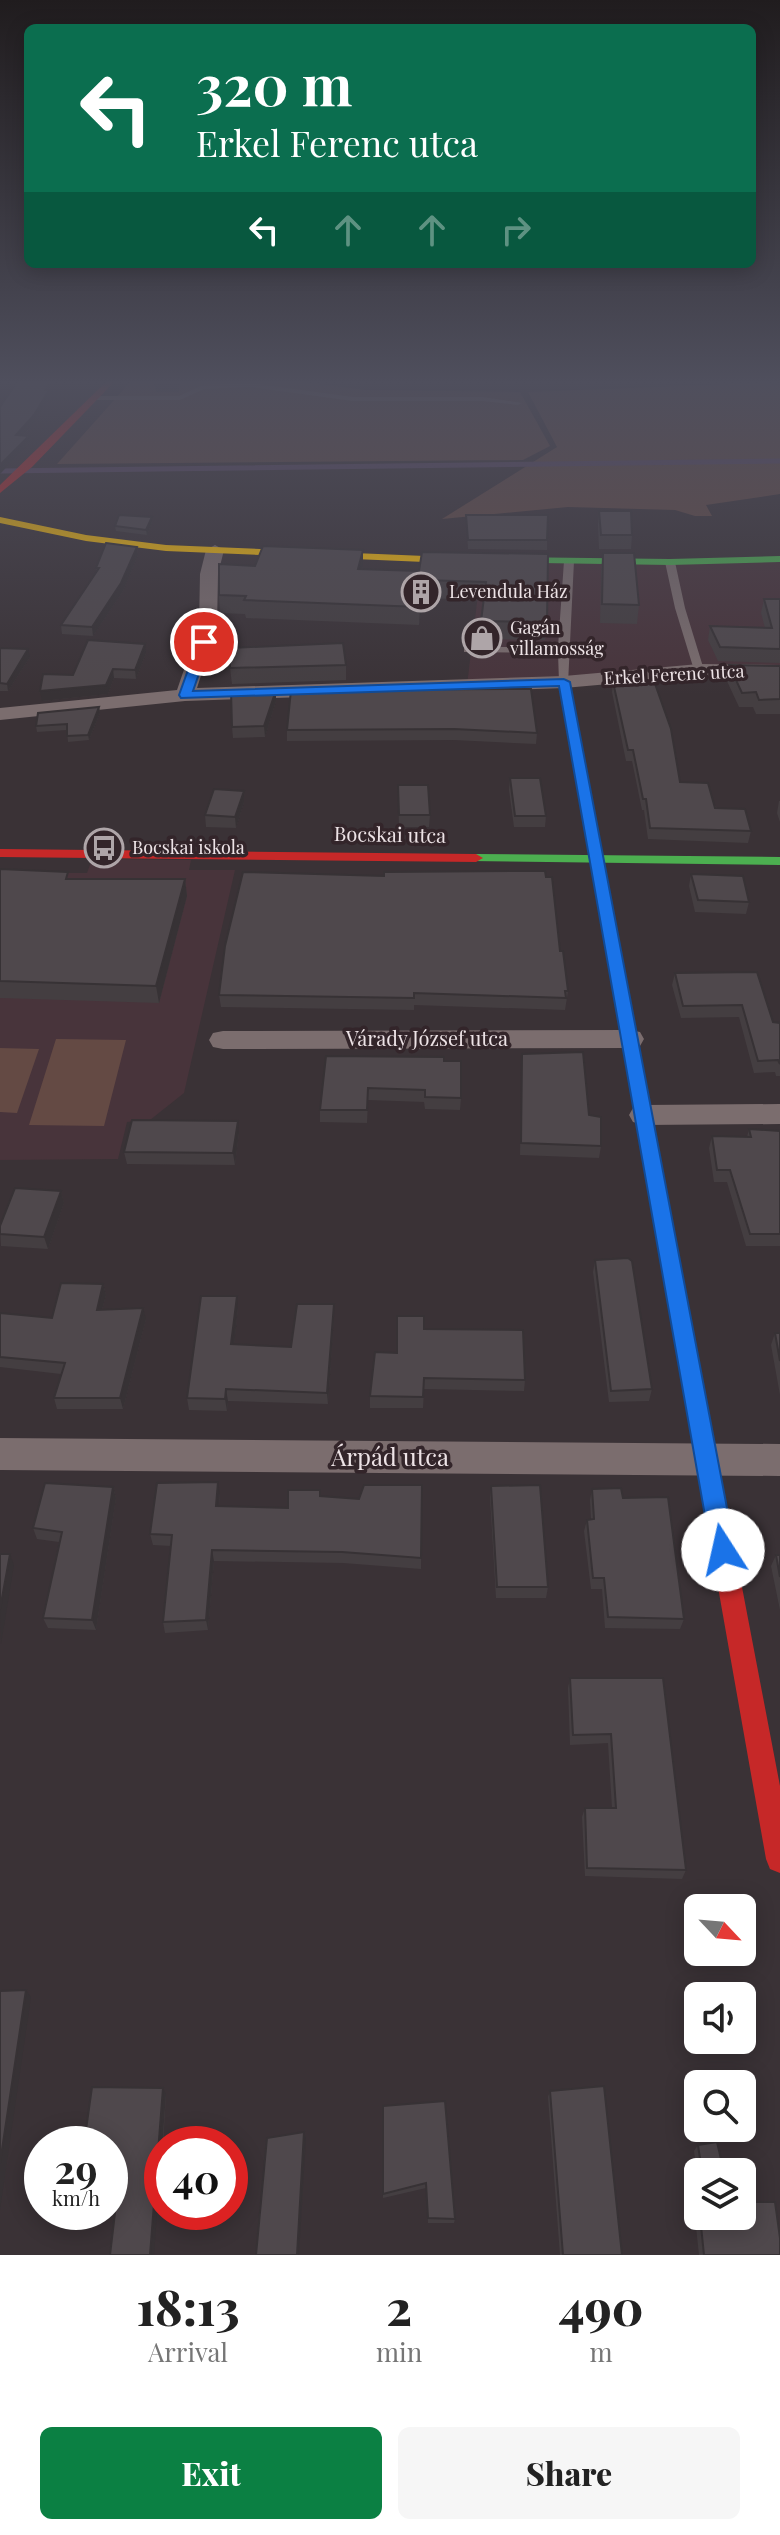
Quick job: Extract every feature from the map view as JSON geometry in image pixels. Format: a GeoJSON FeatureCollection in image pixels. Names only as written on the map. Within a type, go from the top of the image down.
{"type":"FeatureCollection","features":[{"type":"Feature","properties":{"kind":"street"},"geometry":{"type":"LineString","coordinates":[[0,520],[86,538],[215,550],[569,561],[780,559]]}},
{"type":"Feature","properties":{"kind":"street"},"geometry":{"type":"LineString","coordinates":[[185,695],[208,626],[209,574],[215,550]]}},
{"type":"Feature","properties":{"kind":"street","name":"Erkel Ferenc utca"},"geometry":{"type":"LineString","coordinates":[[0,714],[185,695],[564,682],[699,670],[780,671]]}},
{"type":"Feature","properties":{"kind":"street"},"geometry":{"type":"LineString","coordinates":[[564,682],[780,1859]]}},
{"type":"Feature","properties":{"kind":"street","name":"Bocskai utca"},"geometry":{"type":"LineString","coordinates":[[0,853],[780,861]]}},
{"type":"Feature","properties":{"kind":"street","name":"Várady József utca"},"geometry":{"type":"LineString","coordinates":[[223,1040],[630,1039]]}},
{"type":"Feature","properties":{"kind":"street"},"geometry":{"type":"LineString","coordinates":[[644,1115],[780,1114]]}},
{"type":"Feature","properties":{"kind":"street","name":"Árpád utca"},"geometry":{"type":"LineString","coordinates":[[0,1454],[780,1460]]}},
{"type":"Feature","properties":{"kind":"lane"},"geometry":{"type":"LineString","coordinates":[[564,682],[569,561]]}},
{"type":"Feature","properties":{"kind":"lane"},"geometry":{"type":"LineString","coordinates":[[670,562],[699,670]]}},
{"type":"Feature","properties":{"kind":"lane"},"geometry":{"type":"LineString","coordinates":[[468,650],[563,650]]}},
{"type":"Feature","properties":{"kind":"shaded area"},"geometry":{"type":"Polygon","coordinates":[[[498,484],[780,484],[780,494],[706,505],[712,516],[695,516],[675,510],[568,507],[442,519],[498,484]]]}},
{"type":"Feature","properties":{"kind":"shaded area"},"geometry":{"type":"Polygon","coordinates":[[[780,559],[780,666],[467,685],[482,561],[780,559]]]}},
{"type":"Feature","properties":{"kind":"shaded area"},"geometry":{"type":"Polygon","coordinates":[[[92,859],[191,860],[189,870],[235,870],[184,1093],[150,1120],[127,1122],[118,1159],[0,1160],[0,873],[87,873],[92,859]]]}},
{"type":"Feature","properties":{"kind":"shaded area"},"geometry":{"type":"Polygon","coordinates":[[[56,1039],[126,1040],[104,1126],[29,1125],[56,1039]]]}},
{"type":"Feature","properties":{"kind":"shaded area"},"geometry":{"type":"Polygon","coordinates":[[[0,1048],[39,1049],[17,1113],[0,1112],[0,1048]]]}},
{"type":"Feature","properties":{"kind":"building"},"geometry":{"type":"Polygon","coordinates":[[[599,511],[631,511],[632,535],[601,535],[599,511]]]}},
{"type":"Feature","properties":{"kind":"building"},"geometry":{"type":"Polygon","coordinates":[[[119,515],[152,517],[146,530],[115,526],[119,515]]]}},
{"type":"Feature","properties":{"kind":"building"},"geometry":{"type":"Polygon","coordinates":[[[466,515],[548,515],[547,540],[468,540],[466,515]]]}},
{"type":"Feature","properties":{"kind":"building"},"geometry":{"type":"Polygon","coordinates":[[[106,543],[137,547],[121,583],[92,627],[61,625],[99,568],[96,568],[106,543]]]}},
{"type":"Feature","properties":{"kind":"building"},"geometry":{"type":"Polygon","coordinates":[[[263,546],[363,550],[358,569],[419,571],[422,552],[548,554],[547,622],[481,621],[486,582],[424,580],[420,607],[244,600],[246,596],[219,595],[219,564],[255,566],[263,546]]]}},
{"type":"Feature","properties":{"kind":"building"},"geometry":{"type":"Polygon","coordinates":[[[603,553],[634,553],[639,605],[602,604],[603,553]]]}},
{"type":"Feature","properties":{"kind":"building"},"geometry":{"type":"Polygon","coordinates":[[[764,599],[780,599],[780,649],[720,647],[710,626],[772,628],[764,599]]]}},
{"type":"Feature","properties":{"kind":"building"},"geometry":{"type":"Polygon","coordinates":[[[88,640],[145,644],[135,670],[113,669],[106,685],[40,691],[43,674],[73,675],[88,640]]]}},
{"type":"Feature","properties":{"kind":"building"},"geometry":{"type":"Polygon","coordinates":[[[343,643],[346,665],[230,668],[230,648],[343,643]]]}},
{"type":"Feature","properties":{"kind":"building"},"geometry":{"type":"Polygon","coordinates":[[[0,648],[28,649],[7,684],[0,683],[0,648]]]}},
{"type":"Feature","properties":{"kind":"building"},"geometry":{"type":"Polygon","coordinates":[[[729,665],[780,666],[780,699],[759,700],[756,692],[742,693],[729,665]]]}},
{"type":"Feature","properties":{"kind":"building"},"geometry":{"type":"Polygon","coordinates":[[[654,681],[671,729],[680,782],[708,783],[715,808],[745,809],[751,831],[650,828],[646,799],[643,799],[633,750],[628,750],[613,682],[654,681]]]}},
{"type":"Feature","properties":{"kind":"building"},"geometry":{"type":"Polygon","coordinates":[[[531,689],[537,733],[454,729],[287,730],[291,690],[531,689]]]}},
{"type":"Feature","properties":{"kind":"building"},"geometry":{"type":"Polygon","coordinates":[[[276,690],[264,726],[232,727],[231,691],[276,690]]]}},
{"type":"Feature","properties":{"kind":"building"},"geometry":{"type":"Polygon","coordinates":[[[99,707],[88,735],[67,736],[67,724],[36,726],[38,713],[99,707]]]}},
{"type":"Feature","properties":{"kind":"building"},"geometry":{"type":"Polygon","coordinates":[[[510,778],[540,778],[546,816],[515,816],[510,778]]]}},
{"type":"Feature","properties":{"kind":"building"},"geometry":{"type":"Polygon","coordinates":[[[398,785],[428,785],[430,815],[399,815],[398,785]]]}},
{"type":"Feature","properties":{"kind":"building"},"geometry":{"type":"Polygon","coordinates":[[[214,789],[244,791],[235,817],[205,815],[214,789]]]}},
{"type":"Feature","properties":{"kind":"building"},"geometry":{"type":"Polygon","coordinates":[[[0,869],[68,872],[66,879],[185,879],[156,986],[0,981],[0,869]]]}},
{"type":"Feature","properties":{"kind":"building"},"geometry":{"type":"Polygon","coordinates":[[[545,871],[546,877],[552,877],[568,991],[565,991],[566,998],[414,993],[414,998],[219,995],[225,946],[243,872],[384,876],[384,872],[545,871]]]}},
{"type":"Feature","properties":{"kind":"building"},"geometry":{"type":"Polygon","coordinates":[[[691,874],[743,876],[749,902],[698,900],[691,874]]]}},
{"type":"Feature","properties":{"kind":"building"},"geometry":{"type":"Polygon","coordinates":[[[757,972],[773,1022],[780,1023],[780,1064],[778,1060],[758,1061],[742,1005],[683,1006],[675,973],[757,972]]]}},
{"type":"Feature","properties":{"kind":"building"},"geometry":{"type":"Polygon","coordinates":[[[583,1052],[589,1115],[601,1117],[601,1146],[521,1143],[522,1054],[583,1052]]]}},
{"type":"Feature","properties":{"kind":"building"},"geometry":{"type":"Polygon","coordinates":[[[326,1056],[444,1057],[444,1061],[461,1061],[461,1098],[425,1097],[425,1090],[368,1088],[367,1110],[320,1110],[326,1056]]]}},
{"type":"Feature","properties":{"kind":"building"},"geometry":{"type":"Polygon","coordinates":[[[132,1120],[238,1121],[233,1153],[124,1152],[132,1120]]]}},
{"type":"Feature","properties":{"kind":"building"},"geometry":{"type":"Polygon","coordinates":[[[749,1129],[780,1131],[780,1234],[750,1234],[730,1170],[717,1170],[712,1136],[751,1137],[749,1129]]]}},
{"type":"Feature","properties":{"kind":"building"},"geometry":{"type":"Polygon","coordinates":[[[15,1188],[61,1191],[44,1237],[0,1234],[0,1226],[15,1188]]]}},
{"type":"Feature","properties":{"kind":"building"},"geometry":{"type":"Polygon","coordinates":[[[628,1258],[632,1261],[652,1389],[611,1391],[595,1260],[628,1258]]]}},
{"type":"Feature","properties":{"kind":"building"},"geometry":{"type":"Polygon","coordinates":[[[61,1283],[103,1284],[97,1310],[143,1308],[120,1398],[54,1398],[65,1363],[0,1357],[0,1313],[52,1318],[61,1283]]]}},
{"type":"Feature","properties":{"kind":"building"},"geometry":{"type":"Polygon","coordinates":[[[201,1296],[237,1296],[231,1344],[291,1347],[297,1304],[334,1304],[327,1393],[226,1389],[225,1399],[187,1398],[201,1296]]]}},
{"type":"Feature","properties":{"kind":"building"},"geometry":{"type":"Polygon","coordinates":[[[397,1316],[424,1316],[424,1329],[523,1330],[525,1380],[424,1378],[423,1397],[370,1396],[375,1352],[397,1353],[397,1316]]]}},
{"type":"Feature","properties":{"kind":"building"},"geometry":{"type":"Polygon","coordinates":[[[775,1333],[780,1333],[780,1361],[775,1333]]]}},
{"type":"Feature","properties":{"kind":"building"},"geometry":{"type":"Polygon","coordinates":[[[218,1482],[216,1506],[288,1508],[288,1490],[320,1490],[320,1496],[359,1499],[364,1485],[422,1485],[421,1558],[342,1552],[212,1550],[206,1620],[163,1622],[172,1535],[150,1534],[157,1483],[218,1482]]]}},
{"type":"Feature","properties":{"kind":"building"},"geometry":{"type":"Polygon","coordinates":[[[45,1483],[113,1487],[92,1620],[43,1618],[62,1532],[33,1528],[45,1483]]]}},
{"type":"Feature","properties":{"kind":"building"},"geometry":{"type":"Polygon","coordinates":[[[540,1485],[548,1587],[497,1587],[491,1486],[540,1485]]]}},
{"type":"Feature","properties":{"kind":"building"},"geometry":{"type":"Polygon","coordinates":[[[621,1488],[623,1498],[668,1497],[684,1619],[608,1617],[604,1578],[593,1578],[587,1520],[594,1519],[592,1489],[621,1488]]]}},
{"type":"Feature","properties":{"kind":"building"},"geometry":{"type":"Polygon","coordinates":[[[0,1554],[10,1554],[0,1609],[0,1554]]]}},
{"type":"Feature","properties":{"kind":"building"},"geometry":{"type":"Polygon","coordinates":[[[776,1555],[780,1555],[780,1577],[776,1555]]]}},
{"type":"Feature","properties":{"kind":"building"},"geometry":{"type":"Polygon","coordinates":[[[570,1678],[663,1678],[686,1870],[587,1868],[585,1808],[616,1808],[611,1734],[573,1735],[570,1678]]]}},
{"type":"Feature","properties":{"kind":"building"},"geometry":{"type":"Polygon","coordinates":[[[26,1990],[0,2163],[0,1991],[26,1990]]]}},
{"type":"Feature","properties":{"kind":"building"},"geometry":{"type":"Polygon","coordinates":[[[604,2086],[622,2255],[563,2255],[550,2091],[604,2086]]]}},
{"type":"Feature","properties":{"kind":"building"},"geometry":{"type":"Polygon","coordinates":[[[92,2087],[163,2088],[160,2126],[144,2126],[144,2230],[152,2230],[150,2255],[110,2255],[113,2230],[128,2230],[128,2126],[87,2126],[92,2087]]]}},
{"type":"Feature","properties":{"kind":"building"},"geometry":{"type":"Polygon","coordinates":[[[445,2101],[455,2219],[428,2218],[426,2183],[383,2194],[383,2106],[445,2101]]]}},
{"type":"Feature","properties":{"kind":"building"},"geometry":{"type":"Polygon","coordinates":[[[304,2132],[297,2255],[256,2255],[267,2138],[304,2132]]]}},
{"type":"Feature","properties":{"kind":"building"},"geometry":{"type":"Polygon","coordinates":[[[717,2142],[721,2158],[700,2158],[698,2145],[717,2142]]]}},
{"type":"Feature","properties":{"kind":"building"},"geometry":{"type":"Polygon","coordinates":[[[756,2202],[775,2202],[780,2255],[704,2255],[701,2230],[756,2230],[756,2202]]]}},
{"type":"Feature","properties":{"kind":"traffic: fast"},"geometry":{"type":"LineString","coordinates":[[425,559],[670,562],[780,559]]}},
{"type":"Feature","properties":{"kind":"traffic: fast"},"geometry":{"type":"LineString","coordinates":[[476,858],[780,861]]}},
{"type":"Feature","properties":{"kind":"traffic: slow"},"geometry":{"type":"LineString","coordinates":[[0,520],[86,538],[166,548],[425,559]]}},
{"type":"Feature","properties":{"kind":"traffic: slow"},"geometry":{"type":"LineString","coordinates":[[564,682],[653,1168]]}},
{"type":"Feature","properties":{"kind":"traffic: jam"},"geometry":{"type":"LineString","coordinates":[[0,490],[7,484]]}},
{"type":"Feature","properties":{"kind":"traffic: jam"},"geometry":{"type":"LineString","coordinates":[[0,853],[476,858]]}},
{"type":"Feature","properties":{"kind":"traffic: jam"},"geometry":{"type":"LineString","coordinates":[[653,1168],[780,1859]]}},
{"type":"Feature","properties":{"kind":"place","name":"Levendula Ház"},"geometry":{"type":"Point","coordinates":[421,592]}},
{"type":"Feature","properties":{"kind":"place","name":"Gagán villamosság"},"geometry":{"type":"Point","coordinates":[482,638]}},
{"type":"Feature","properties":{"kind":"place","name":"Bocskai iskola"},"geometry":{"type":"Point","coordinates":[104,848]}},
{"type":"Feature","properties":{"kind":"route"},"geometry":{"type":"LineString","coordinates":[[204,642],[185,695],[564,682],[723,1550]]}}]}
